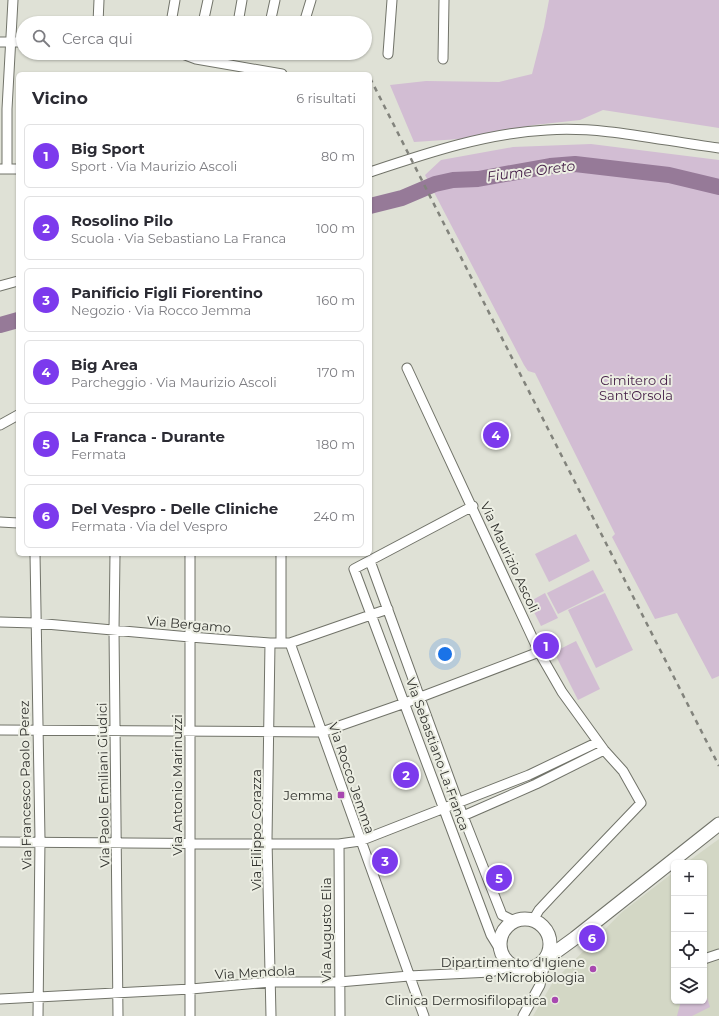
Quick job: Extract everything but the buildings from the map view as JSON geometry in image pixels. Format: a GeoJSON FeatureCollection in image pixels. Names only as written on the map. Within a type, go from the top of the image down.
{"type":"FeatureCollection","features":[{"type":"Feature","properties":{"kind":"street"},"geometry":{"type":"LineString","coordinates":[[13,0],[11,42],[3,109],[4,169],[16,169]]}},
{"type":"Feature","properties":{"kind":"street"},"geometry":{"type":"LineString","coordinates":[[98,16],[99,0]]}},
{"type":"Feature","properties":{"kind":"street"},"geometry":{"type":"LineString","coordinates":[[172,16],[175,0]]}},
{"type":"Feature","properties":{"kind":"street"},"geometry":{"type":"LineString","coordinates":[[205,16],[208,0]]}},
{"type":"Feature","properties":{"kind":"street"},"geometry":{"type":"LineString","coordinates":[[239,16],[242,0]]}},
{"type":"Feature","properties":{"kind":"street"},"geometry":{"type":"LineString","coordinates":[[271,16],[274,0]]}},
{"type":"Feature","properties":{"kind":"street"},"geometry":{"type":"LineString","coordinates":[[306,16],[311,0]]}},
{"type":"Feature","properties":{"kind":"street"},"geometry":{"type":"LineString","coordinates":[[388,54],[392,0]]}},
{"type":"Feature","properties":{"kind":"street"},"geometry":{"type":"LineString","coordinates":[[443,59],[444,0]]}},
{"type":"Feature","properties":{"kind":"street"},"geometry":{"type":"LineString","coordinates":[[0,42],[16,42]]}},
{"type":"Feature","properties":{"kind":"street"},"geometry":{"type":"LineString","coordinates":[[215,60],[272,72]]}},
{"type":"Feature","properties":{"kind":"street"},"geometry":{"type":"LineString","coordinates":[[372,171],[425,154],[479,139],[518,132],[548,129],[600,131],[719,148]]}},
{"type":"Feature","properties":{"kind":"street"},"geometry":{"type":"LineString","coordinates":[[0,286],[16,281]]}},
{"type":"Feature","properties":{"kind":"street","name":"Via Maurizio Ascoli"},"geometry":{"type":"LineString","coordinates":[[407,368],[473,506],[539,652],[562,692],[604,750],[623,771],[641,803],[539,910],[533,920]]}},
{"type":"Feature","properties":{"kind":"street"},"geometry":{"type":"LineString","coordinates":[[0,425],[16,416]]}},
{"type":"Feature","properties":{"kind":"street"},"geometry":{"type":"LineString","coordinates":[[370,561],[473,506]]}},
{"type":"Feature","properties":{"kind":"street"},"geometry":{"type":"LineString","coordinates":[[0,522],[16,523]]}},
{"type":"Feature","properties":{"kind":"street","name":"Via Francesco Paolo Perez"},"geometry":{"type":"LineString","coordinates":[[35,556],[40,843],[38,1016]]}},
{"type":"Feature","properties":{"kind":"street","name":"Via Paolo Emiliani Giudici"},"geometry":{"type":"LineString","coordinates":[[115,556],[114,630],[118,1016]]}},
{"type":"Feature","properties":{"kind":"street","name":"Via Antonio Marinuzzi"},"geometry":{"type":"LineString","coordinates":[[190,556],[190,1016]]}},
{"type":"Feature","properties":{"kind":"street","name":"Via Rocco Jemma"},"geometry":{"type":"LineString","coordinates":[[281,556],[285,643],[322,732],[409,976],[426,1014]]}},
{"type":"Feature","properties":{"kind":"street","name":"Via Sebastiano La Franca"},"geometry":{"type":"LineString","coordinates":[[499,948],[491,935],[406,703],[354,569],[370,561],[458,803],[502,915],[514,921]]}},
{"type":"Feature","properties":{"kind":"street","name":"Via Bergamo"},"geometry":{"type":"LineString","coordinates":[[0,622],[35,623],[190,637],[285,643],[388,610]]}},
{"type":"Feature","properties":{"kind":"street","name":"Via Filippo Corazza"},"geometry":{"type":"LineString","coordinates":[[270,643],[270,731],[267,844],[271,1016]]}},
{"type":"Feature","properties":{"kind":"street"},"geometry":{"type":"LineString","coordinates":[[0,730],[322,732],[406,703],[420,696],[539,652]]}},
{"type":"Feature","properties":{"kind":"street"},"geometry":{"type":"LineString","coordinates":[[0,842],[339,844],[360,841],[530,775],[598,742]]}},
{"type":"Feature","properties":{"kind":"street"},"geometry":{"type":"LineString","coordinates":[[463,816],[536,784],[604,750]]}},
{"type":"Feature","properties":{"kind":"street"},"geometry":{"type":"LineString","coordinates":[[575,938],[559,938],[533,920],[524,919],[514,921],[502,932],[499,948],[502,956],[511,966],[520,969],[530,969],[539,966],[546,959],[575,938],[719,824]]}},
{"type":"Feature","properties":{"kind":"street"},"geometry":{"type":"LineString","coordinates":[[702,837],[719,830]]}},
{"type":"Feature","properties":{"kind":"street","name":"Via Augusto Elia"},"geometry":{"type":"LineString","coordinates":[[339,844],[340,1016]]}},
{"type":"Feature","properties":{"kind":"street"},"geometry":{"type":"LineString","coordinates":[[523,1016],[540,985],[550,943],[549,935],[544,928]]}},
{"type":"Feature","properties":{"kind":"street"},"geometry":{"type":"LineString","coordinates":[[707,958],[719,954]]}},
{"type":"Feature","properties":{"kind":"street","name":"Via Mendola"},"geometry":{"type":"LineString","coordinates":[[0,999],[191,989],[271,982],[339,982],[409,976],[492,972],[511,966]]}},
{"type":"Feature","properties":{"kind":"shaded area"},"geometry":{"type":"Polygon","coordinates":[[[719,839],[719,1016],[533,1016],[553,982],[622,912],[671,874],[671,1004],[707,1004],[707,860],[690,860],[719,839]]]}},
{"type":"Feature","properties":{"kind":"green space"},"geometry":{"type":"Polygon","coordinates":[[[549,0],[719,0],[719,128],[603,110],[580,120],[534,125],[460,139],[414,142],[390,85],[426,81],[499,82],[532,74],[549,0]]]}},
{"type":"Feature","properties":{"kind":"green space","name":"Cimitero di Sant'Orsola"},"geometry":{"type":"Polygon","coordinates":[[[591,144],[719,160],[719,676],[712,679],[677,613],[655,619],[612,537],[615,534],[535,373],[528,371],[524,365],[425,175],[441,160],[513,147],[591,144]]]}},
{"type":"Feature","properties":{"kind":"green space"},"geometry":{"type":"Polygon","coordinates":[[[576,534],[590,561],[549,582],[535,554],[576,534]]]}},
{"type":"Feature","properties":{"kind":"green space"},"geometry":{"type":"Polygon","coordinates":[[[593,570],[604,591],[558,614],[547,593],[593,570]]]}},
{"type":"Feature","properties":{"kind":"green space"},"geometry":{"type":"Polygon","coordinates":[[[545,593],[558,618],[541,626],[529,602],[545,593]]]}},
{"type":"Feature","properties":{"kind":"green space"},"geometry":{"type":"Polygon","coordinates":[[[605,593],[633,650],[596,668],[568,610],[605,593]]]}},
{"type":"Feature","properties":{"kind":"green space"},"geometry":{"type":"Polygon","coordinates":[[[576,641],[600,689],[578,700],[554,652],[576,641]]]}},
{"type":"Feature","properties":{"kind":"green space"},"geometry":{"type":"Polygon","coordinates":[[[707,998],[710,1007],[692,1016],[677,1016],[680,1004],[707,1004],[707,998]]]}},
{"type":"Feature","properties":{"kind":"waterway","name":"Fiume Oreto"},"geometry":{"type":"LineString","coordinates":[[372,206],[402,198],[435,184],[453,180],[478,179],[550,166],[575,164],[669,175],[719,187]]}},
{"type":"Feature","properties":{"kind":"waterway","name":"Fiume Oreto"},"geometry":{"type":"LineString","coordinates":[[0,325],[16,321]]}},
{"type":"Feature","properties":{"kind":"railway"},"geometry":{"type":"LineString","coordinates":[[372,82],[719,766]]}},
{"type":"Feature","properties":{"kind":"place","name":"Big Area"},"geometry":{"type":"Point","coordinates":[496,435]}},
{"type":"Feature","properties":{"kind":"place","name":"Big Sport"},"geometry":{"type":"Point","coordinates":[546,646]}},
{"type":"Feature","properties":{"kind":"place","name":"Rosolino Pilo"},"geometry":{"type":"Point","coordinates":[406,775]}},
{"type":"Feature","properties":{"kind":"place","name":"Jemma"},"geometry":{"type":"Point","coordinates":[341,795]}},
{"type":"Feature","properties":{"kind":"place","name":"Panificio Figli Fiorentino"},"geometry":{"type":"Point","coordinates":[385,861]}},
{"type":"Feature","properties":{"kind":"place","name":"La Franca - Durante"},"geometry":{"type":"Point","coordinates":[499,878]}},
{"type":"Feature","properties":{"kind":"place","name":"Del Vespro - Delle Cliniche"},"geometry":{"type":"Point","coordinates":[592,938]}},
{"type":"Feature","properties":{"kind":"place","name":"Dipartimento d'Igiene e Microbiologia"},"geometry":{"type":"Point","coordinates":[593,969]}},
{"type":"Feature","properties":{"kind":"place","name":"Clinica Dermosifilopatica"},"geometry":{"type":"Point","coordinates":[555,1000]}}]}
